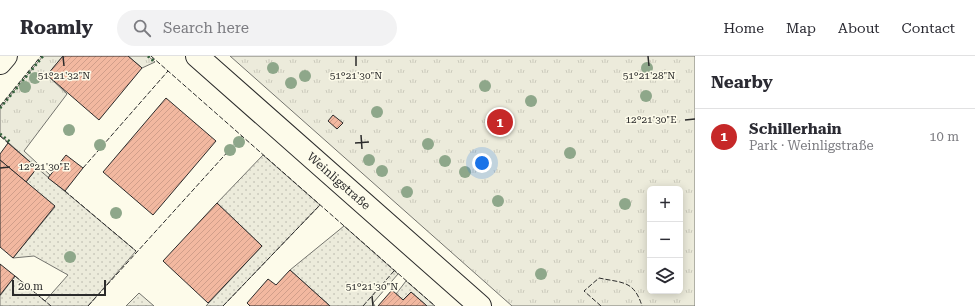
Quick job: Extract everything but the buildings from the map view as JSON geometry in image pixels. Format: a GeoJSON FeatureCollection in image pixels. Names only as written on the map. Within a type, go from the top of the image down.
{"type":"FeatureCollection","features":[{"type":"Feature","properties":{"kind":"street"},"geometry":{"type":"LineString","coordinates":[[0,63],[6,56]]}},
{"type":"Feature","properties":{"kind":"street","name":"Weinligstraße"},"geometry":{"type":"LineString","coordinates":[[197,56],[480,306]]}},
{"type":"Feature","properties":{"kind":"green space"},"geometry":{"type":"Polygon","coordinates":[[[43,56],[63,56],[47,75],[67,94],[24,151],[50,175],[48,178],[0,135],[0,108],[43,56]]]}},
{"type":"Feature","properties":{"kind":"green space"},"geometry":{"type":"Polygon","coordinates":[[[128,56],[148,56],[155,62],[142,68],[128,56]]]}},
{"type":"Feature","properties":{"kind":"green space"},"geometry":{"type":"Polygon","coordinates":[[[230,56],[695,56],[695,306],[512,306],[230,56]]]}},
{"type":"Feature","properties":{"kind":"green space"},"geometry":{"type":"Polygon","coordinates":[[[263,155],[320,205],[223,306],[206,306],[262,246],[217,203],[263,155]]]}},
{"type":"Feature","properties":{"kind":"green space"},"geometry":{"type":"Polygon","coordinates":[[[37,168],[136,251],[88,306],[0,306],[0,296],[15,276],[45,301],[68,275],[34,256],[13,258],[55,207],[26,182],[37,168]]]}},
{"type":"Feature","properties":{"kind":"green space"},"geometry":{"type":"Polygon","coordinates":[[[344,226],[398,274],[373,303],[375,306],[330,306],[290,270],[344,226]]]}},
{"type":"Feature","properties":{"kind":"green space"},"geometry":{"type":"Polygon","coordinates":[[[406,281],[435,306],[427,306],[411,292],[403,300],[396,294],[406,281]]]}},
{"type":"Feature","properties":{"kind":"green space"},"geometry":{"type":"Polygon","coordinates":[[[139,293],[154,306],[126,306],[139,293]]]}},
{"type":"Feature","properties":{"kind":"hedge"},"geometry":{"type":"LineString","coordinates":[[0,108],[43,56]]}},
{"type":"Feature","properties":{"kind":"hedge"},"geometry":{"type":"LineString","coordinates":[[148,56],[155,62]]}},
{"type":"Feature","properties":{"kind":"hedge"},"geometry":{"type":"LineString","coordinates":[[0,134],[10,142]]}},
{"type":"Feature","properties":{"kind":"fence"},"geometry":{"type":"LineString","coordinates":[[0,106],[41,56]]}},
{"type":"Feature","properties":{"kind":"fence"},"geometry":{"type":"LineString","coordinates":[[151,56],[435,306]]}},
{"type":"Feature","properties":{"kind":"fence"},"geometry":{"type":"LineString","coordinates":[[83,168],[168,71]]}},
{"type":"Feature","properties":{"kind":"fence"},"geometry":{"type":"LineString","coordinates":[[0,136],[8,143]]}},
{"type":"Feature","properties":{"kind":"fence"},"geometry":{"type":"LineString","coordinates":[[88,306],[242,136]]}},
{"type":"Feature","properties":{"kind":"fence"},"geometry":{"type":"LineString","coordinates":[[65,191],[136,251]]}},
{"type":"Feature","properties":{"kind":"fence"},"geometry":{"type":"LineString","coordinates":[[223,306],[320,205]]}},
{"type":"Feature","properties":{"kind":"fence"},"geometry":{"type":"LineString","coordinates":[[363,306],[394,271]]}},
{"type":"Feature","properties":{"kind":"fence"},"geometry":{"type":"LineString","coordinates":[[15,276],[51,306]]}},
{"type":"Feature","properties":{"kind":"fence"},"geometry":{"type":"LineString","coordinates":[[601,306],[584,291],[599,278],[621,282],[631,287],[635,291],[642,306]]}},
{"type":"Feature","properties":{"kind":"place","name":"Schillerhain"},"geometry":{"type":"Point","coordinates":[500,122]}}]}
